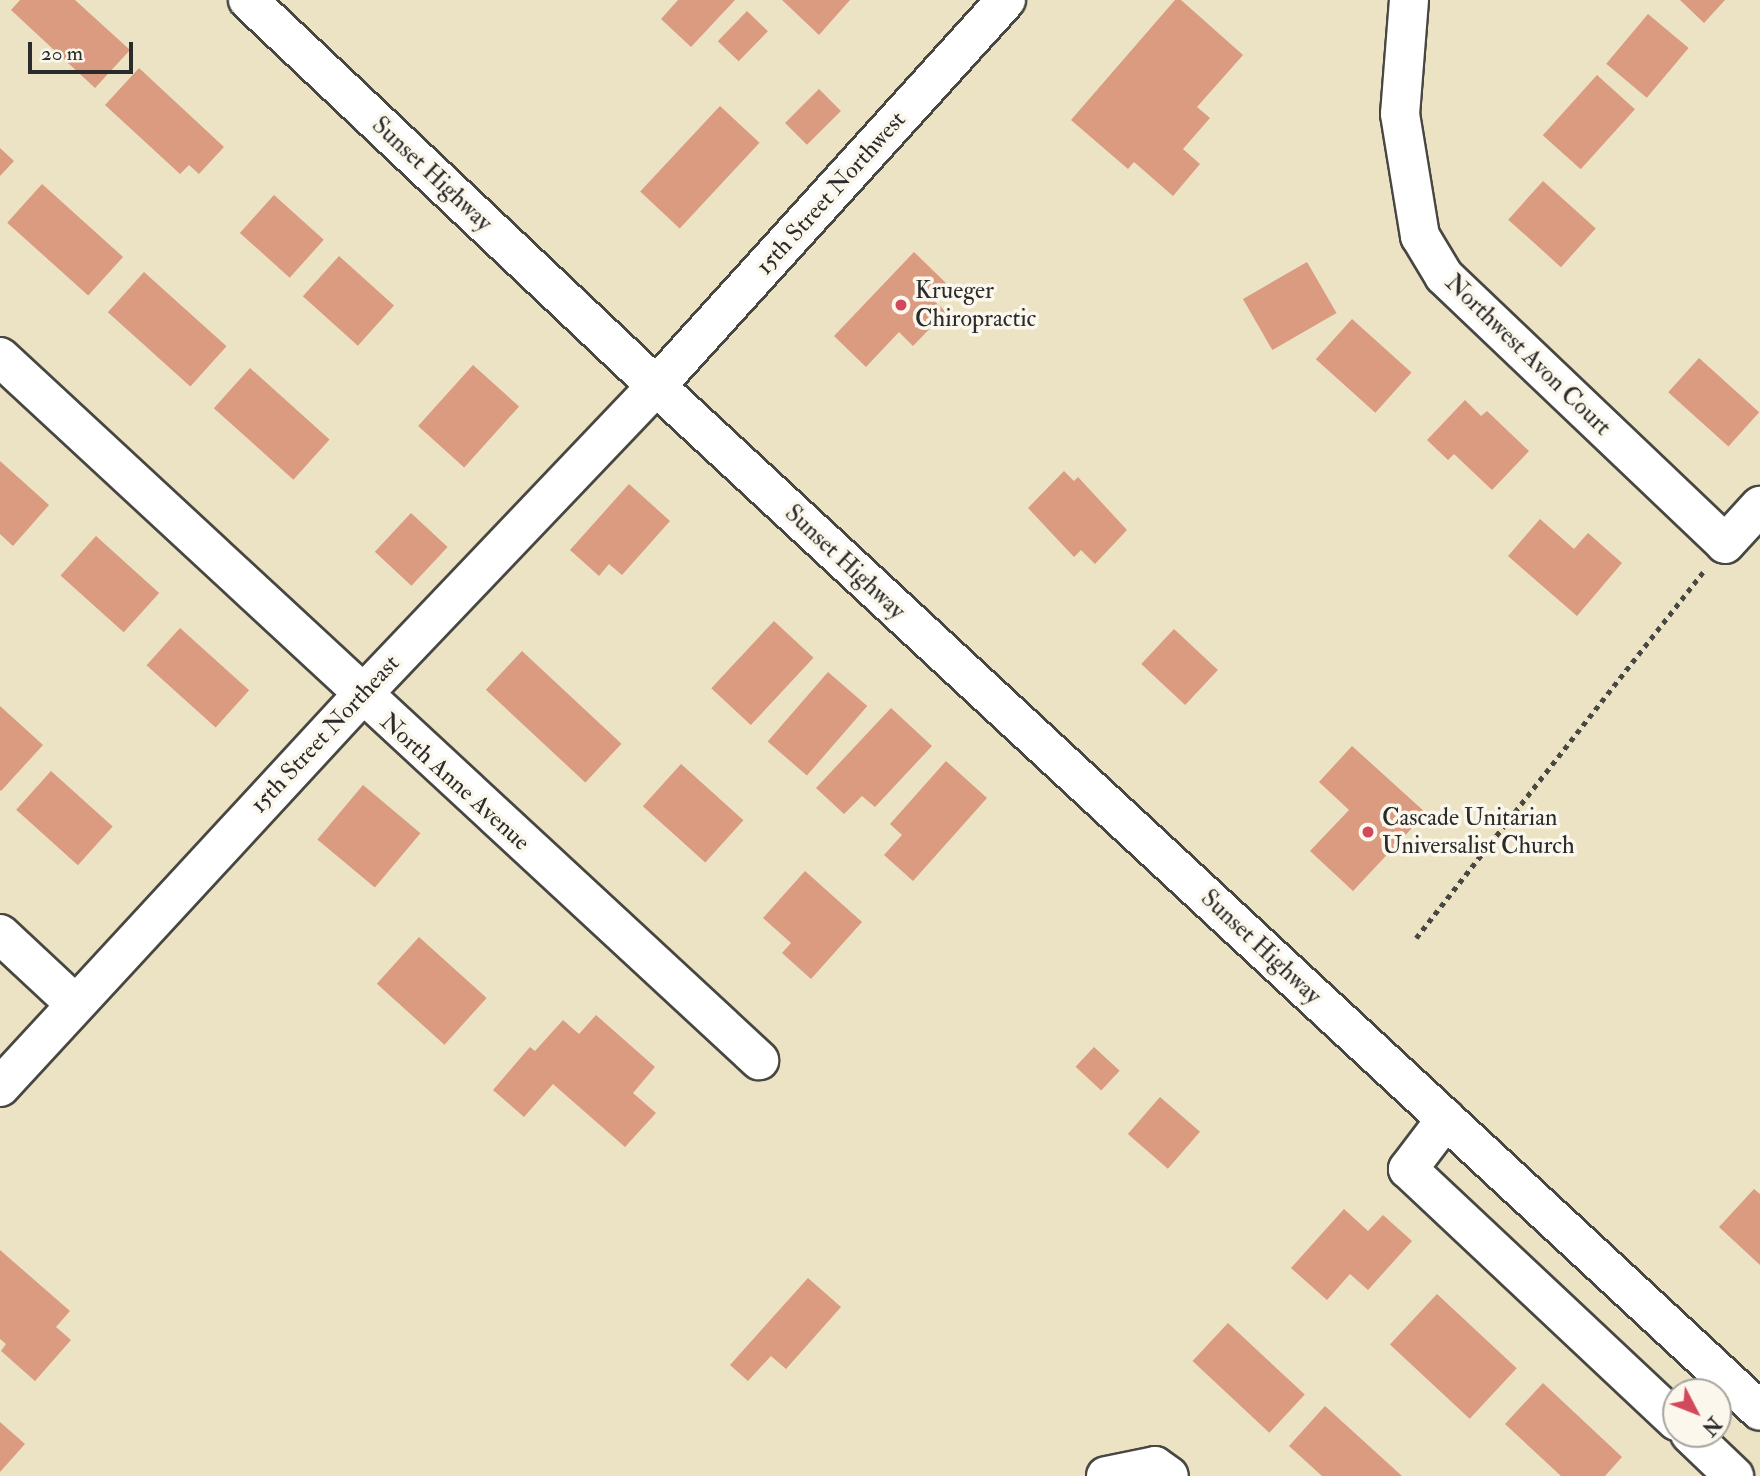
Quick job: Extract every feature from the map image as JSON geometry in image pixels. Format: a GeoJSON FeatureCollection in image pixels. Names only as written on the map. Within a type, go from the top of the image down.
{"type":"FeatureCollection","features":[{"type":"Feature","properties":{"kind":"main road","name":"Sunset Highway"},"geometry":{"type":"LineString","coordinates":[[248,0],[656,386],[1760,1411]]}},
{"type":"Feature","properties":{"kind":"main road","name":"15th Street Northwest"},"geometry":{"type":"LineString","coordinates":[[656,386],[1006,0]]}},
{"type":"Feature","properties":{"kind":"main road","name":"Northwest Avon Court"},"geometry":{"type":"LineString","coordinates":[[1409,0],[1400,114],[1420,236],[1444,276],[1725,544]]}},
{"type":"Feature","properties":{"kind":"main road","name":"North Anne Avenue"},"geometry":{"type":"LineString","coordinates":[[0,357],[361,696],[759,1060]]}},
{"type":"Feature","properties":{"kind":"main road","name":"15th Street Northeast"},"geometry":{"type":"LineString","coordinates":[[0,1087],[74,1003],[361,696],[656,386]]}},
{"type":"Feature","properties":{"kind":"main road"},"geometry":{"type":"LineString","coordinates":[[1725,544],[1760,506]]}},
{"type":"Feature","properties":{"kind":"main road"},"geometry":{"type":"LineString","coordinates":[[0,933],[74,1003]]}},
{"type":"Feature","properties":{"kind":"main road"},"geometry":{"type":"LineString","coordinates":[[1446,1119],[1408,1169],[1662,1408]]}},
{"type":"Feature","properties":{"kind":"main road"},"geometry":{"type":"LineString","coordinates":[[1705,1448],[1734,1476]]}},
{"type":"Feature","properties":{"kind":"main road"},"geometry":{"type":"LineString","coordinates":[[1105,1476],[1162,1471]]}},
{"type":"Feature","properties":{"kind":"path"},"geometry":{"type":"LineString","coordinates":[[1416,938],[1725,544]]}},
{"type":"Feature","properties":{"kind":"building"},"geometry":{"type":"Polygon","coordinates":[[[20,0],[75,0],[130,50],[95,88],[11,10],[20,0]]]}},
{"type":"Feature","properties":{"kind":"building"},"geometry":{"type":"Polygon","coordinates":[[[678,0],[735,0],[691,47],[661,19],[678,0]]]}},
{"type":"Feature","properties":{"kind":"building"},"geometry":{"type":"Polygon","coordinates":[[[782,0],[850,0],[819,35],[782,0]]]}},
{"type":"Feature","properties":{"kind":"building"},"geometry":{"type":"Polygon","coordinates":[[[1175,0],[1181,0],[1243,55],[1197,107],[1210,118],[1183,149],[1200,164],[1173,196],[1134,162],[1128,169],[1071,120],[1175,0]]]}},
{"type":"Feature","properties":{"kind":"building"},"geometry":{"type":"Polygon","coordinates":[[[1680,0],[1725,0],[1704,23],[1680,0]]]}},
{"type":"Feature","properties":{"kind":"building"},"geometry":{"type":"Polygon","coordinates":[[[747,11],[768,31],[739,61],[718,41],[747,11]]]}},
{"type":"Feature","properties":{"kind":"building"},"geometry":{"type":"Polygon","coordinates":[[[1648,14],[1689,48],[1647,98],[1606,64],[1648,14]]]}},
{"type":"Feature","properties":{"kind":"building"},"geometry":{"type":"Polygon","coordinates":[[[139,68],[224,147],[199,174],[189,165],[180,174],[105,105],[139,68]]]}},
{"type":"Feature","properties":{"kind":"building"},"geometry":{"type":"Polygon","coordinates":[[[1597,75],[1635,109],[1581,169],[1543,135],[1597,75]]]}},
{"type":"Feature","properties":{"kind":"building"},"geometry":{"type":"Polygon","coordinates":[[[819,89],[841,111],[807,145],[785,123],[819,89]]]}},
{"type":"Feature","properties":{"kind":"building"},"geometry":{"type":"Polygon","coordinates":[[[720,106],[759,143],[680,228],[640,192],[720,106]]]}},
{"type":"Feature","properties":{"kind":"building"},"geometry":{"type":"Polygon","coordinates":[[[0,148],[14,161],[0,176],[0,148]]]}},
{"type":"Feature","properties":{"kind":"building"},"geometry":{"type":"Polygon","coordinates":[[[1543,181],[1596,229],[1561,267],[1508,220],[1543,181]]]}},
{"type":"Feature","properties":{"kind":"building"},"geometry":{"type":"Polygon","coordinates":[[[42,184],[123,257],[88,296],[7,223],[42,184]]]}},
{"type":"Feature","properties":{"kind":"building"},"geometry":{"type":"Polygon","coordinates":[[[274,195],[324,240],[290,278],[240,233],[274,195]]]}},
{"type":"Feature","properties":{"kind":"building","name":"Krueger Chiropractic"},"geometry":{"type":"Polygon","coordinates":[[[914,252],[946,283],[931,298],[946,312],[913,346],[899,332],[866,367],[834,336],[914,252]]]}},
{"type":"Feature","properties":{"kind":"building"},"geometry":{"type":"Polygon","coordinates":[[[339,256],[394,306],[358,346],[303,296],[339,256]]]}},
{"type":"Feature","properties":{"kind":"building"},"geometry":{"type":"Polygon","coordinates":[[[1307,262],[1336,313],[1272,350],[1243,299],[1307,262]]]}},
{"type":"Feature","properties":{"kind":"building"},"geometry":{"type":"Polygon","coordinates":[[[144,272],[226,346],[190,386],[108,312],[144,272]]]}},
{"type":"Feature","properties":{"kind":"building"},"geometry":{"type":"Polygon","coordinates":[[[1352,319],[1411,373],[1375,413],[1316,359],[1352,319]]]}},
{"type":"Feature","properties":{"kind":"building"},"geometry":{"type":"Polygon","coordinates":[[[1699,358],[1759,412],[1728,446],[1668,392],[1699,358]]]}},
{"type":"Feature","properties":{"kind":"building"},"geometry":{"type":"Polygon","coordinates":[[[473,365],[519,406],[464,467],[418,426],[473,365]]]}},
{"type":"Feature","properties":{"kind":"building"},"geometry":{"type":"Polygon","coordinates":[[[250,368],[330,440],[293,480],[214,408],[250,368]]]}},
{"type":"Feature","properties":{"kind":"building"},"geometry":{"type":"Polygon","coordinates":[[[1465,400],[1481,416],[1487,411],[1529,451],[1492,490],[1454,454],[1448,460],[1427,440],[1465,400]]]}},
{"type":"Feature","properties":{"kind":"building"},"geometry":{"type":"Polygon","coordinates":[[[0,461],[49,505],[13,546],[0,534],[0,461]]]}},
{"type":"Feature","properties":{"kind":"building"},"geometry":{"type":"Polygon","coordinates":[[[1064,471],[1074,481],[1078,477],[1127,530],[1095,564],[1081,550],[1074,557],[1028,508],[1064,471]]]}},
{"type":"Feature","properties":{"kind":"building"},"geometry":{"type":"Polygon","coordinates":[[[629,484],[670,521],[622,575],[609,564],[599,576],[570,550],[629,484]]]}},
{"type":"Feature","properties":{"kind":"building"},"geometry":{"type":"Polygon","coordinates":[[[411,513],[448,547],[411,586],[375,552],[411,513]]]}},
{"type":"Feature","properties":{"kind":"building"},"geometry":{"type":"Polygon","coordinates":[[[1540,519],[1574,549],[1588,533],[1622,563],[1577,616],[1508,556],[1540,519]]]}},
{"type":"Feature","properties":{"kind":"building"},"geometry":{"type":"Polygon","coordinates":[[[96,536],[159,593],[124,632],[61,575],[96,536]]]}},
{"type":"Feature","properties":{"kind":"building"},"geometry":{"type":"Polygon","coordinates":[[[774,621],[813,658],[751,725],[711,688],[774,621]]]}},
{"type":"Feature","properties":{"kind":"building"},"geometry":{"type":"Polygon","coordinates":[[[180,628],[249,690],[216,727],[147,665],[180,628]]]}},
{"type":"Feature","properties":{"kind":"building"},"geometry":{"type":"Polygon","coordinates":[[[1174,629],[1218,670],[1185,705],[1141,664],[1174,629]]]}},
{"type":"Feature","properties":{"kind":"building"},"geometry":{"type":"Polygon","coordinates":[[[522,651],[621,744],[585,783],[486,690],[522,651]]]}},
{"type":"Feature","properties":{"kind":"building"},"geometry":{"type":"Polygon","coordinates":[[[828,672],[867,706],[807,776],[768,741],[828,672]]]}},
{"type":"Feature","properties":{"kind":"building"},"geometry":{"type":"Polygon","coordinates":[[[0,706],[43,745],[1,791],[0,790],[0,706]]]}},
{"type":"Feature","properties":{"kind":"building"},"geometry":{"type":"Polygon","coordinates":[[[891,708],[932,746],[875,807],[862,796],[844,814],[816,788],[891,708]]]}},
{"type":"Feature","properties":{"kind":"building","name":"Cascade Unitarian Universalist Church"},"geometry":{"type":"Polygon","coordinates":[[[1352,746],[1426,813],[1353,891],[1310,851],[1349,810],[1319,782],[1352,746]]]}},
{"type":"Feature","properties":{"kind":"building"},"geometry":{"type":"Polygon","coordinates":[[[946,761],[987,798],[913,881],[884,855],[902,835],[890,824],[946,761]]]}},
{"type":"Feature","properties":{"kind":"building"},"geometry":{"type":"Polygon","coordinates":[[[681,764],[743,820],[705,863],[643,806],[681,764]]]}},
{"type":"Feature","properties":{"kind":"building"},"geometry":{"type":"Polygon","coordinates":[[[51,771],[113,827],[78,865],[16,810],[51,771]]]}},
{"type":"Feature","properties":{"kind":"building"},"geometry":{"type":"Polygon","coordinates":[[[363,785],[420,833],[375,888],[317,839],[363,785]]]}},
{"type":"Feature","properties":{"kind":"building"},"geometry":{"type":"Polygon","coordinates":[[[805,871],[862,922],[811,979],[782,953],[791,943],[763,918],[805,871]]]}},
{"type":"Feature","properties":{"kind":"building"},"geometry":{"type":"Polygon","coordinates":[[[419,937],[487,998],[444,1045],[377,984],[419,937]]]}},
{"type":"Feature","properties":{"kind":"building"},"geometry":{"type":"Polygon","coordinates":[[[596,1015],[655,1067],[633,1093],[656,1113],[625,1147],[553,1084],[524,1117],[493,1090],[530,1047],[535,1051],[563,1020],[579,1034],[596,1015]]]}},
{"type":"Feature","properties":{"kind":"building"},"geometry":{"type":"Polygon","coordinates":[[[1094,1047],[1120,1071],[1101,1091],[1076,1067],[1094,1047]]]}},
{"type":"Feature","properties":{"kind":"building"},"geometry":{"type":"Polygon","coordinates":[[[1160,1097],[1200,1132],[1168,1169],[1128,1134],[1160,1097]]]}},
{"type":"Feature","properties":{"kind":"building"},"geometry":{"type":"Polygon","coordinates":[[[1754,1189],[1760,1194],[1760,1265],[1719,1227],[1754,1189]]]}},
{"type":"Feature","properties":{"kind":"building"},"geometry":{"type":"Polygon","coordinates":[[[1344,1209],[1368,1231],[1383,1215],[1412,1241],[1368,1290],[1350,1274],[1327,1300],[1291,1268],[1344,1209]]]}},
{"type":"Feature","properties":{"kind":"building"},"geometry":{"type":"Polygon","coordinates":[[[0,1250],[70,1311],[56,1327],[71,1340],[35,1381],[1,1351],[6,1344],[0,1339],[0,1250]]]}},
{"type":"Feature","properties":{"kind":"building"},"geometry":{"type":"Polygon","coordinates":[[[808,1278],[841,1307],[786,1369],[771,1356],[748,1381],[730,1365],[808,1278]]]}},
{"type":"Feature","properties":{"kind":"building"},"geometry":{"type":"Polygon","coordinates":[[[1437,1294],[1517,1368],[1470,1419],[1390,1344],[1437,1294]]]}},
{"type":"Feature","properties":{"kind":"building"},"geometry":{"type":"Polygon","coordinates":[[[1228,1323],[1305,1395],[1269,1433],[1193,1361],[1228,1323]]]}},
{"type":"Feature","properties":{"kind":"building"},"geometry":{"type":"Polygon","coordinates":[[[1543,1383],[1622,1457],[1605,1476],[1561,1476],[1505,1424],[1543,1383]]]}},
{"type":"Feature","properties":{"kind":"building"},"geometry":{"type":"Polygon","coordinates":[[[1325,1406],[1402,1476],[1322,1476],[1289,1446],[1325,1406]]]}},
{"type":"Feature","properties":{"kind":"building"},"geometry":{"type":"Polygon","coordinates":[[[0,1422],[25,1444],[0,1472],[0,1422]]]}},
{"type":"Feature","properties":{"kind":"place","name":"Krueger Chiropractic"},"geometry":{"type":"Point","coordinates":[901,305]}},
{"type":"Feature","properties":{"kind":"place","name":"Cascade Unitarian Universalist Church"},"geometry":{"type":"Point","coordinates":[1368,832]}}]}
